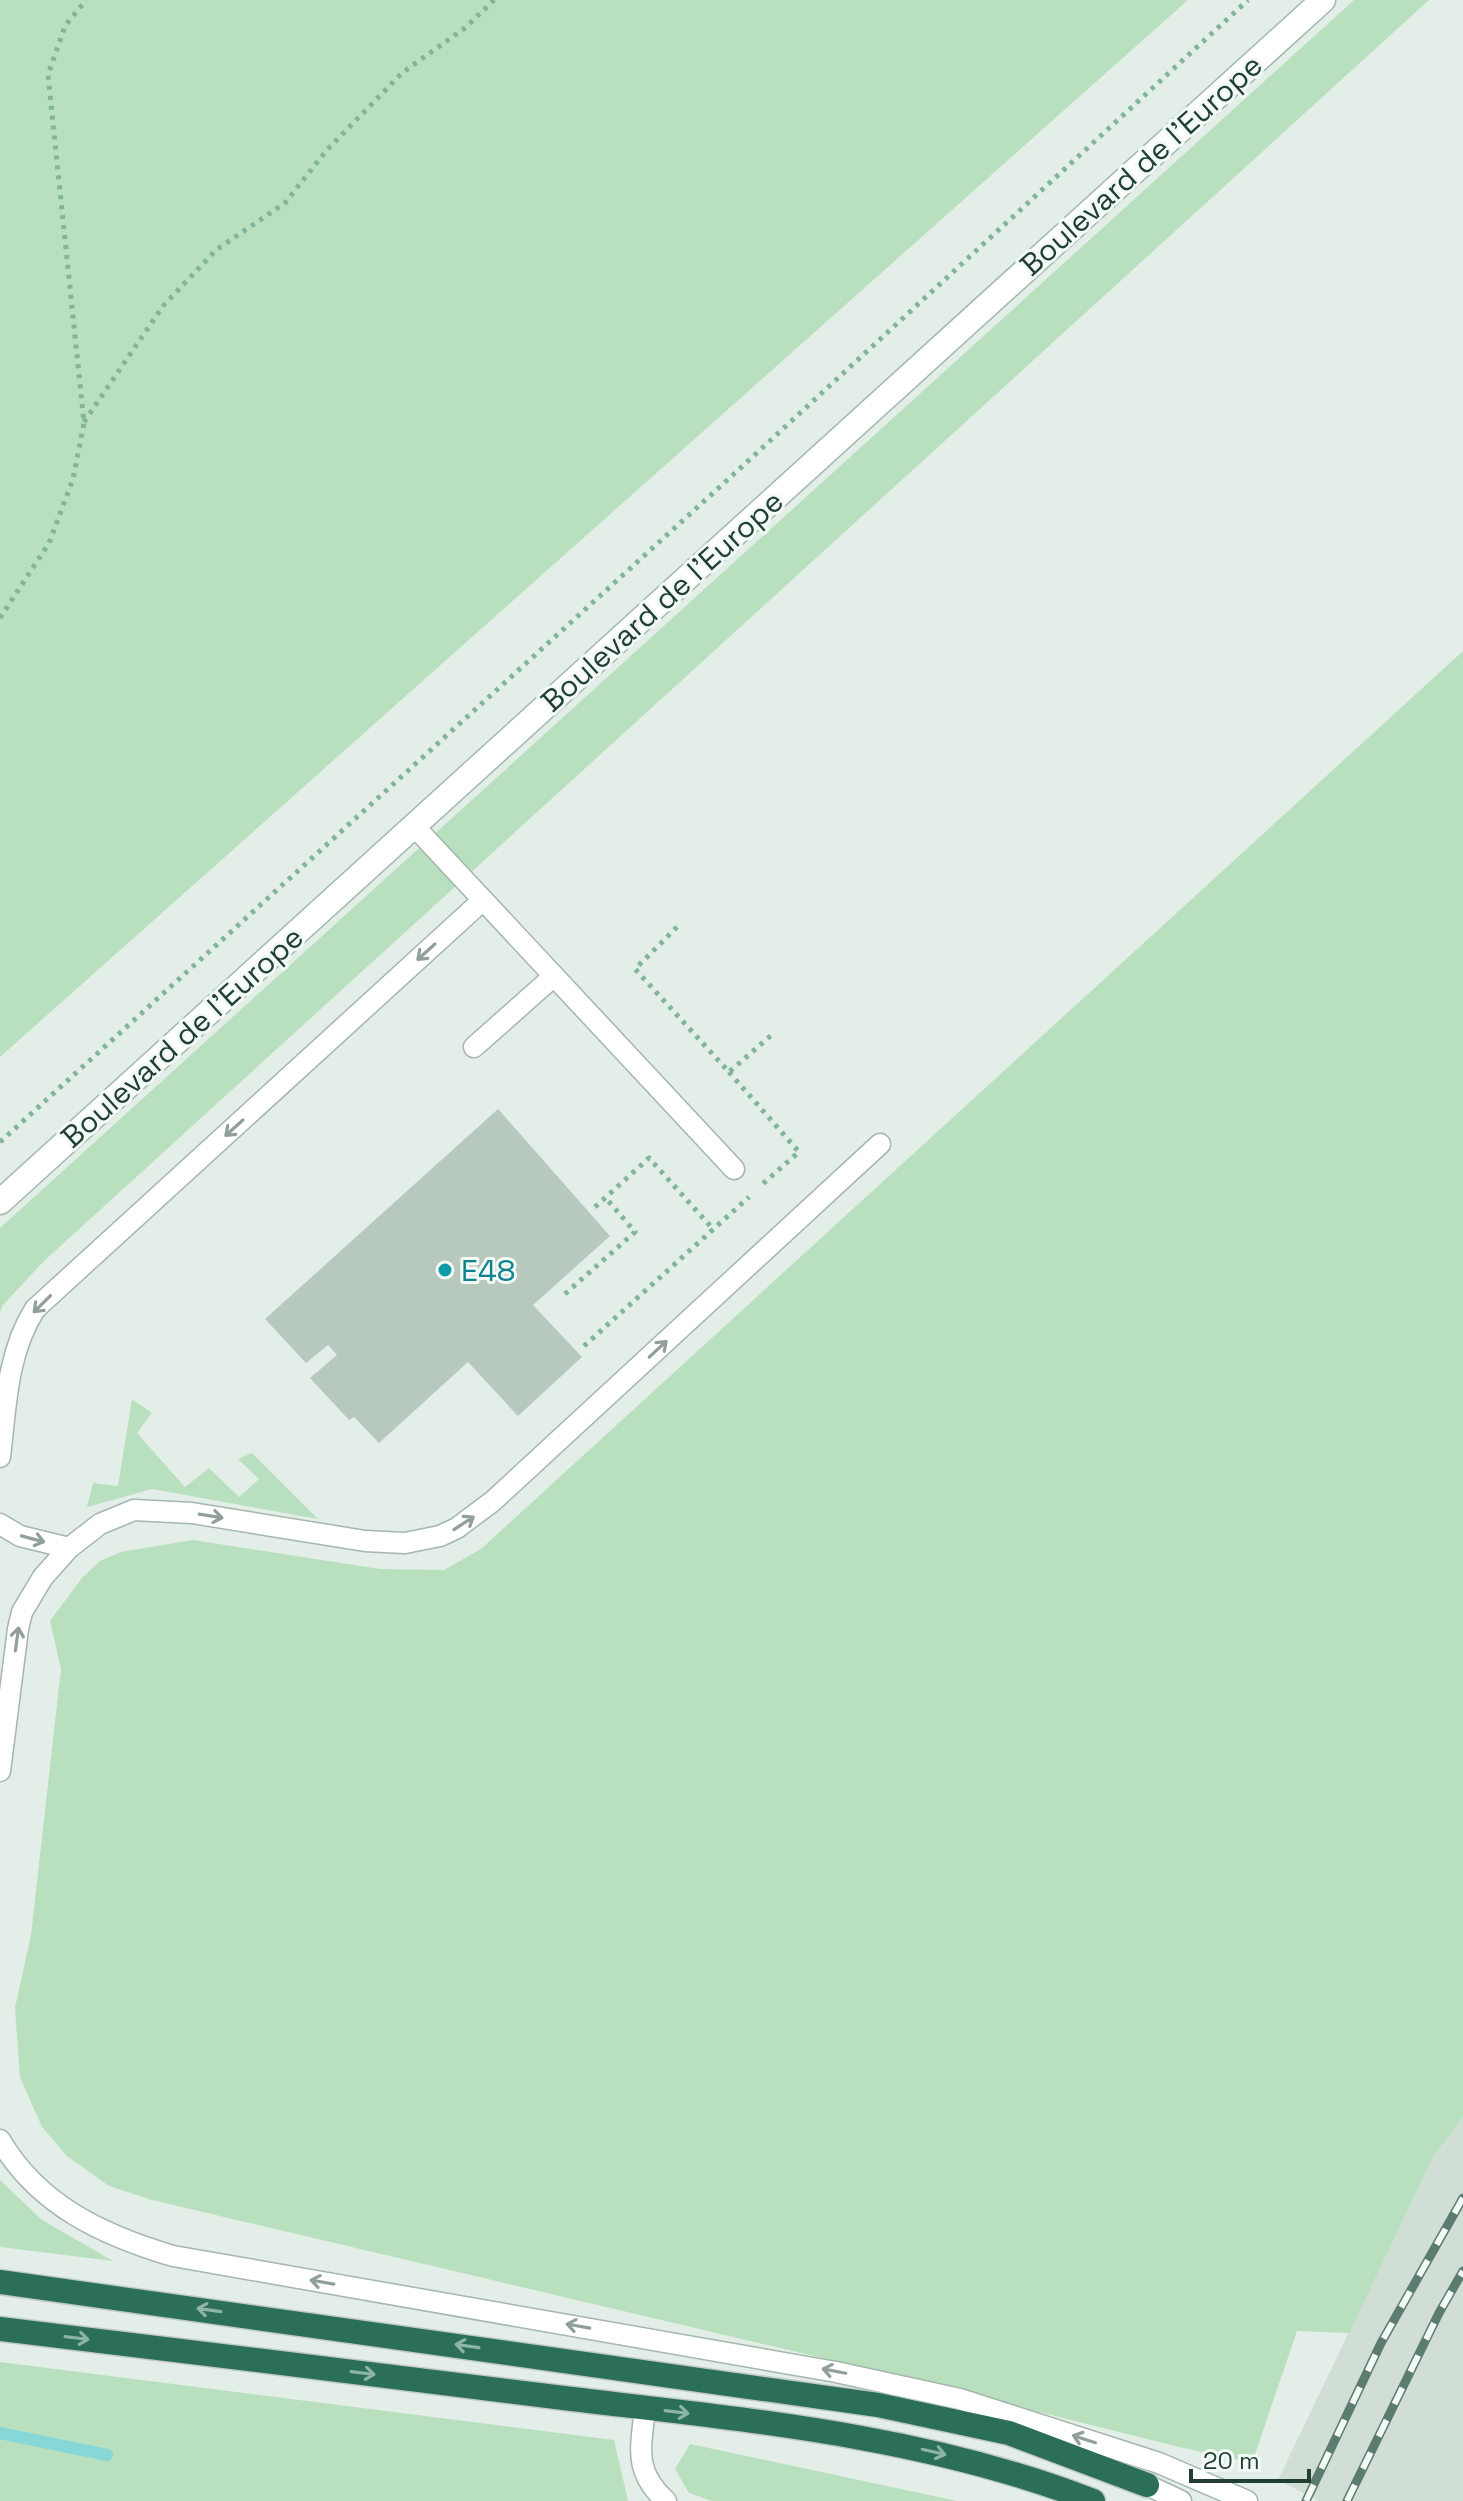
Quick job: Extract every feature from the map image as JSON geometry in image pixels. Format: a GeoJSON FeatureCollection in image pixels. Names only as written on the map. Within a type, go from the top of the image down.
{"type":"FeatureCollection","features":[{"type":"Feature","properties":{"kind":"highway"},"geometry":{"type":"LineString","coordinates":[[0,2282],[878,2405],[1009,2433],[1147,2485]]}},
{"type":"Feature","properties":{"kind":"highway"},"geometry":{"type":"LineString","coordinates":[[0,2329],[780,2424],[913,2447],[1035,2479],[1093,2501]]}},
{"type":"Feature","properties":{"kind":"main road","name":"Boulevard de l'Europe"},"geometry":{"type":"LineString","coordinates":[[0,1202],[1323,0]]}},
{"type":"Feature","properties":{"kind":"lane"},"geometry":{"type":"LineString","coordinates":[[414,826],[734,1169]]}},
{"type":"Feature","properties":{"kind":"lane"},"geometry":{"type":"LineString","coordinates":[[0,1457],[14,1353],[23,1328],[35,1309],[483,900]]}},
{"type":"Feature","properties":{"kind":"lane"},"geometry":{"type":"LineString","coordinates":[[474,1047],[554,976]]}},
{"type":"Feature","properties":{"kind":"lane"},"geometry":{"type":"LineString","coordinates":[[0,1771],[22,1612],[43,1577],[69,1548],[100,1524],[134,1510],[192,1513],[385,1543],[422,1541],[457,1528],[493,1501],[880,1144]]}},
{"type":"Feature","properties":{"kind":"lane"},"geometry":{"type":"LineString","coordinates":[[0,1524],[20,1536],[69,1548]]}},
{"type":"Feature","properties":{"kind":"lane"},"geometry":{"type":"LineString","coordinates":[[0,2140],[13,2161],[36,2187],[69,2213],[128,2243],[173,2256],[836,2372],[960,2399],[1159,2463],[1247,2501]]}},
{"type":"Feature","properties":{"kind":"lane"},"geometry":{"type":"LineString","coordinates":[[645,2408],[640,2461],[650,2486],[666,2501]]}},
{"type":"Feature","properties":{"kind":"lane"},"geometry":{"type":"LineString","coordinates":[[1147,2485],[1181,2501]]}},
{"type":"Feature","properties":{"kind":"path"},"geometry":{"type":"LineString","coordinates":[[0,618],[49,543],[73,479],[84,423],[48,75],[65,26],[86,0]]}},
{"type":"Feature","properties":{"kind":"path"},"geometry":{"type":"LineString","coordinates":[[84,423],[163,306],[216,250],[285,203],[326,151],[402,73],[465,28],[494,0]]}},
{"type":"Feature","properties":{"kind":"path"},"geometry":{"type":"LineString","coordinates":[[0,1142],[735,473],[1248,0]]}},
{"type":"Feature","properties":{"kind":"path"},"geometry":{"type":"LineString","coordinates":[[584,1346],[799,1152],[635,969],[677,927]]}},
{"type":"Feature","properties":{"kind":"path"},"geometry":{"type":"LineString","coordinates":[[729,1072],[775,1032]]}},
{"type":"Feature","properties":{"kind":"path"},"geometry":{"type":"LineString","coordinates":[[595,1207],[649,1158],[713,1229]]}},
{"type":"Feature","properties":{"kind":"path"},"geometry":{"type":"LineString","coordinates":[[565,1294],[635,1232],[605,1197]]}},
{"type":"Feature","properties":{"kind":"shaded area"},"geometry":{"type":"Polygon","coordinates":[[[1463,2117],[1463,2501],[1319,2501],[1278,2480],[1433,2157],[1463,2117]]]}},
{"type":"Feature","properties":{"kind":"green space"},"geometry":{"type":"Polygon","coordinates":[[[0,0],[1188,0],[0,1057],[0,0]]]}},
{"type":"Feature","properties":{"kind":"green space"},"geometry":{"type":"Polygon","coordinates":[[[1354,0],[1429,0],[44,1261],[2,1306],[0,1313],[0,1228],[1354,0]]]}},
{"type":"Feature","properties":{"kind":"green space"},"geometry":{"type":"Polygon","coordinates":[[[1463,651],[1463,2117],[1433,2157],[1349,2333],[1297,2331],[1252,2463],[152,2200],[109,2186],[67,2156],[42,2127],[20,2077],[15,2008],[31,1935],[61,1669],[50,1621],[82,1578],[100,1561],[121,1552],[193,1540],[380,1569],[444,1570],[481,1549],[1463,651]]]}},
{"type":"Feature","properties":{"kind":"green space"},"geometry":{"type":"Polygon","coordinates":[[[132,1399],[152,1413],[137,1433],[185,1487],[209,1468],[239,1497],[259,1479],[238,1459],[252,1453],[318,1519],[152,1489],[87,1507],[93,1483],[118,1486],[132,1399]]]}},
{"type":"Feature","properties":{"kind":"green space"},"geometry":{"type":"Polygon","coordinates":[[[0,2180],[42,2220],[113,2261],[0,2247],[0,2180]]]}},
{"type":"Feature","properties":{"kind":"green space"},"geometry":{"type":"Polygon","coordinates":[[[0,2362],[614,2440],[628,2501],[0,2501],[0,2362]]]}},
{"type":"Feature","properties":{"kind":"green space"},"geometry":{"type":"Polygon","coordinates":[[[690,2444],[957,2501],[712,2501],[689,2493],[675,2469],[690,2444]]]}},
{"type":"Feature","properties":{"kind":"building","name":"E48"},"geometry":{"type":"Polygon","coordinates":[[[498,1109],[610,1236],[533,1305],[582,1357],[518,1416],[468,1362],[379,1443],[354,1417],[349,1420],[310,1378],[337,1355],[328,1345],[306,1363],[265,1319],[498,1109]]]}},
{"type":"Feature","properties":{"kind":"waterway"},"geometry":{"type":"LineString","coordinates":[[0,2433],[107,2455]]}},
{"type":"Feature","properties":{"kind":"railway"},"geometry":{"type":"LineString","coordinates":[[1306,2501],[1381,2343],[1463,2198]]}},
{"type":"Feature","properties":{"kind":"railway"},"geometry":{"type":"LineString","coordinates":[[1347,2501],[1439,2313],[1463,2271]]}},
{"type":"Feature","properties":{"kind":"place","name":"E48"},"geometry":{"type":"Point","coordinates":[445,1270]}}]}
